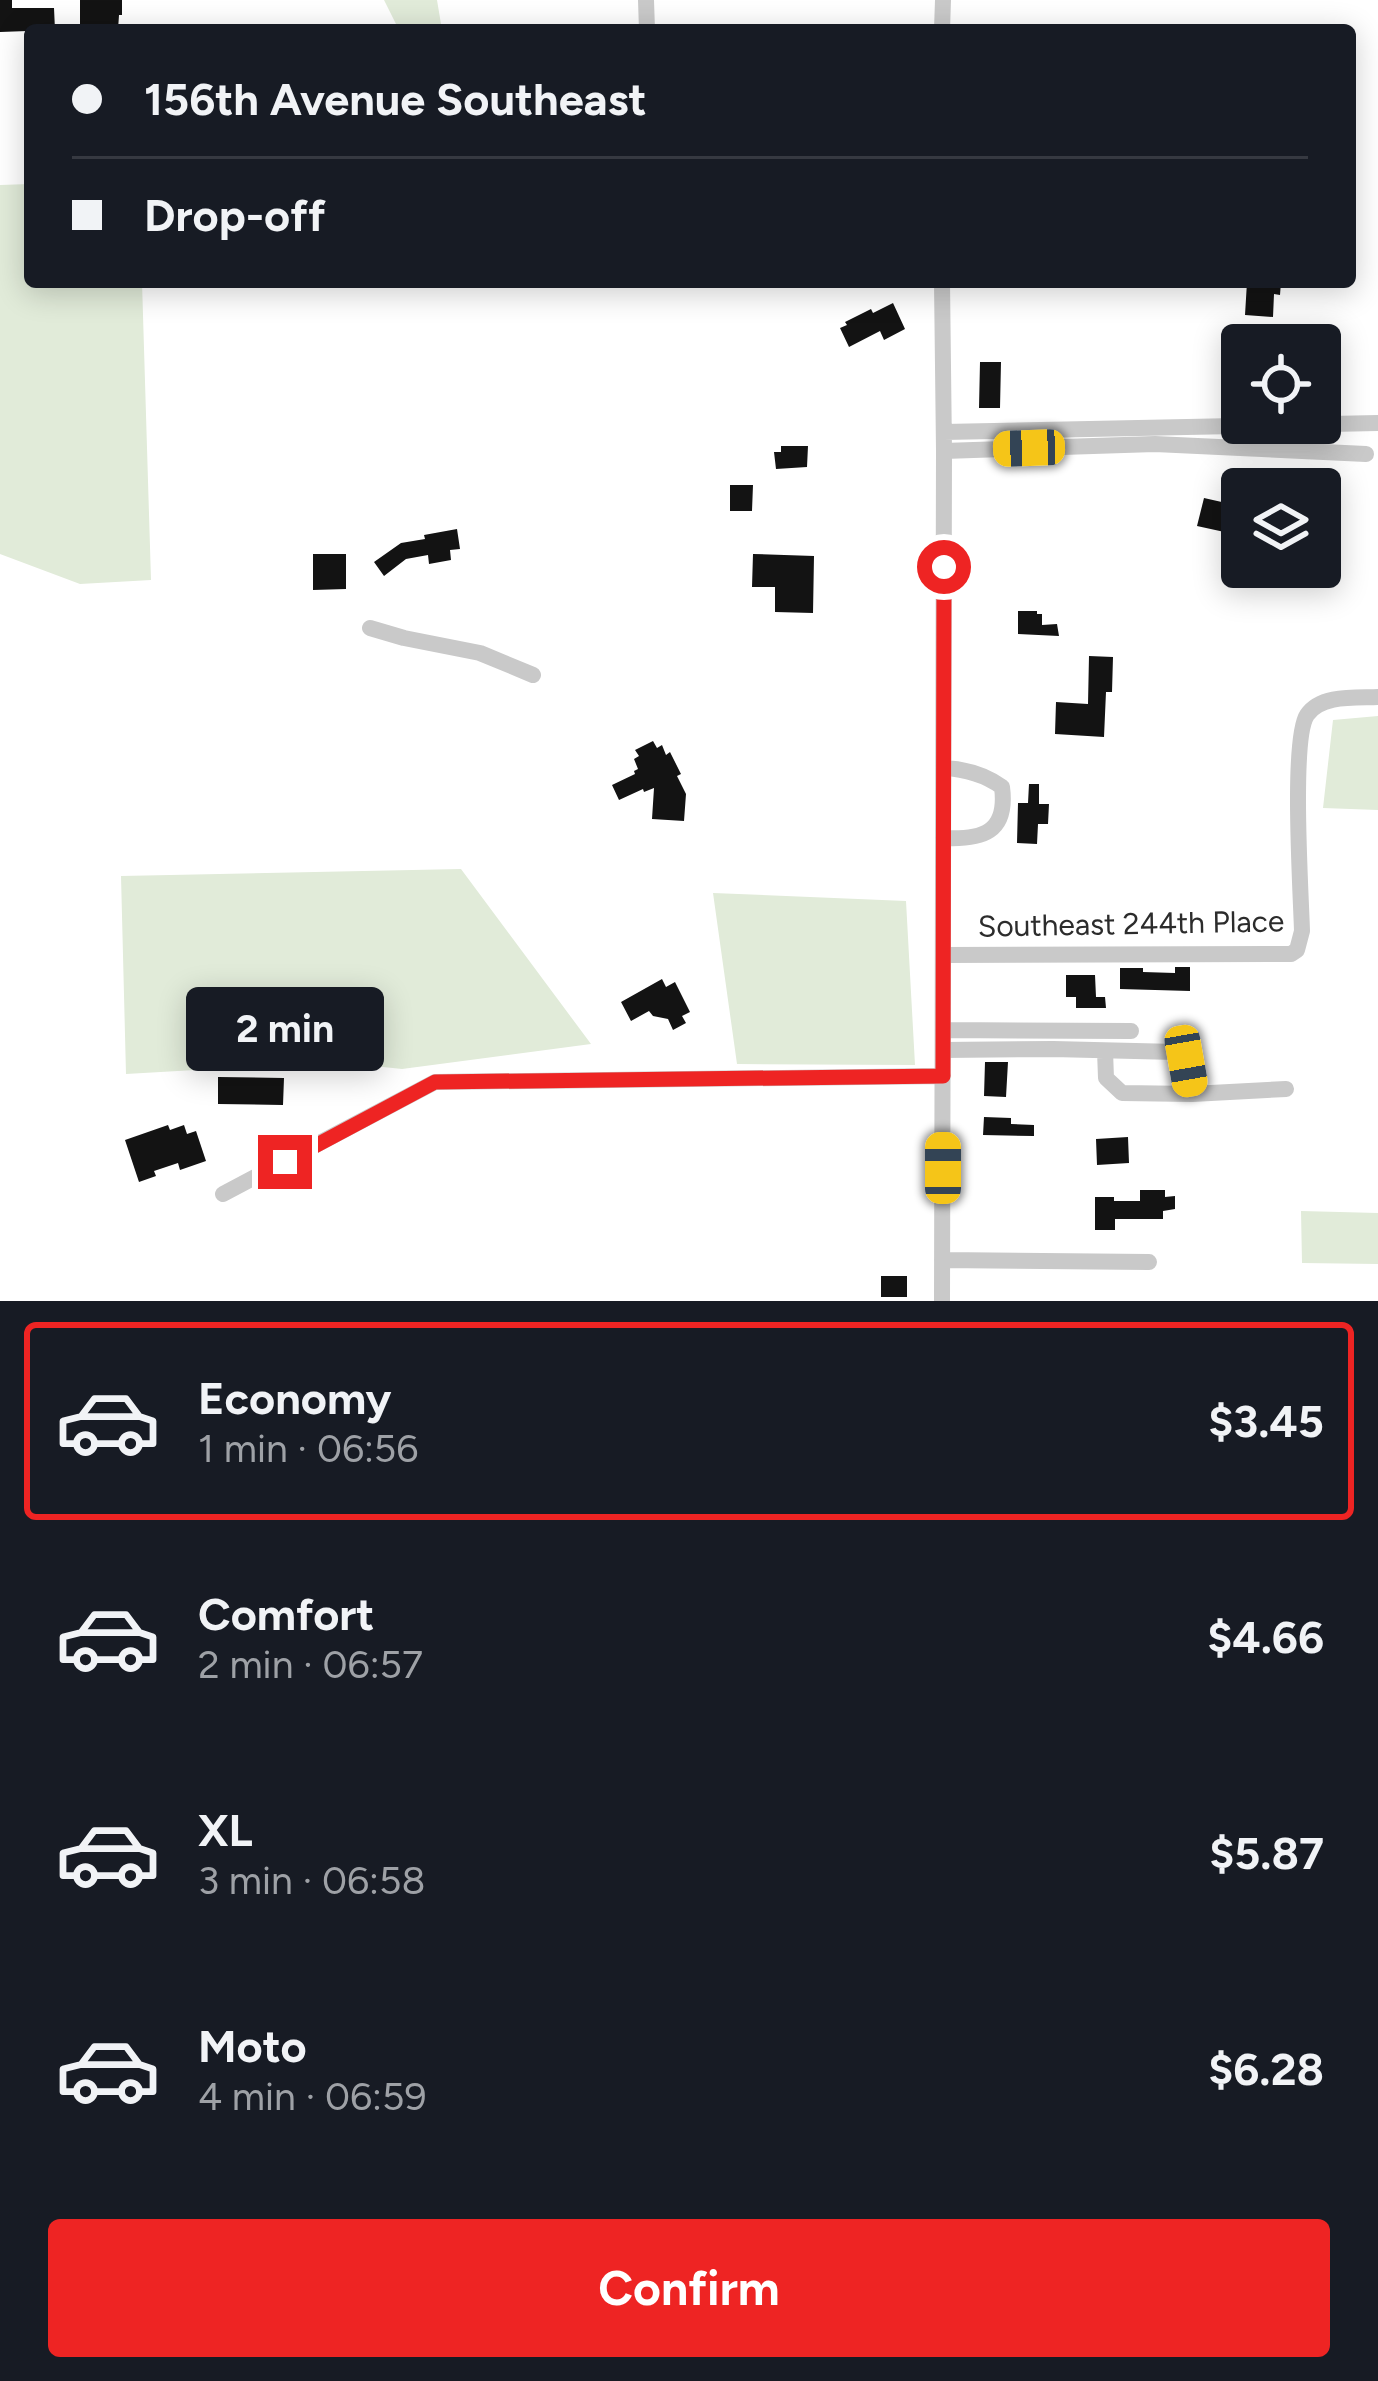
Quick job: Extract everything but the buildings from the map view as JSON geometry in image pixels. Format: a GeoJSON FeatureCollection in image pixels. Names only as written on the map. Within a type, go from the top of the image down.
{"type":"FeatureCollection","features":[{"type":"Feature","properties":{"kind":"street"},"geometry":{"type":"LineString","coordinates":[[942,288],[942,1301]]}},
{"type":"Feature","properties":{"kind":"street"},"geometry":{"type":"LineString","coordinates":[[944,441],[1378,423]]}},
{"type":"Feature","properties":{"kind":"street"},"geometry":{"type":"LineString","coordinates":[[944,441],[1366,454]]}},
{"type":"Feature","properties":{"kind":"street"},"geometry":{"type":"LineString","coordinates":[[370,628],[481,653],[533,675]]}},
{"type":"Feature","properties":{"kind":"street","name":"Southeast 244th Place"},"geometry":{"type":"LineString","coordinates":[[943,955],[1291,954],[1297,950],[1302,931],[1298,762],[1306,716],[1332,700],[1378,698]]}},
{"type":"Feature","properties":{"kind":"street"},"geometry":{"type":"LineString","coordinates":[[944,768],[959,768],[993,781],[1002,787],[1004,799],[995,827],[983,836],[944,838]]}},
{"type":"Feature","properties":{"kind":"street"},"geometry":{"type":"LineString","coordinates":[[943,1030],[1131,1031]]}},
{"type":"Feature","properties":{"kind":"street"},"geometry":{"type":"LineString","coordinates":[[943,1051],[1175,1052],[1186,1061],[1192,1094]]}},
{"type":"Feature","properties":{"kind":"street"},"geometry":{"type":"LineString","coordinates":[[1106,1052],[1106,1078],[1122,1093],[1286,1089]]}},
{"type":"Feature","properties":{"kind":"street"},"geometry":{"type":"LineString","coordinates":[[224,1194],[435,1082],[943,1076]]}},
{"type":"Feature","properties":{"kind":"street"},"geometry":{"type":"LineString","coordinates":[[942,1260],[1149,1262]]}},
{"type":"Feature","properties":{"kind":"green space"},"geometry":{"type":"Polygon","coordinates":[[[384,0],[437,0],[441,24],[396,24],[384,0]]]}},
{"type":"Feature","properties":{"kind":"green space"},"geometry":{"type":"Polygon","coordinates":[[[24,184],[24,288],[142,288],[151,580],[80,584],[0,554],[0,185],[24,184]]]}},
{"type":"Feature","properties":{"kind":"green space"},"geometry":{"type":"Polygon","coordinates":[[[1378,716],[1378,810],[1323,808],[1333,720],[1378,716]]]}},
{"type":"Feature","properties":{"kind":"green space"},"geometry":{"type":"Polygon","coordinates":[[[461,869],[591,1044],[402,1069],[336,1062],[126,1074],[121,876],[461,869]]]}},
{"type":"Feature","properties":{"kind":"green space"},"geometry":{"type":"Polygon","coordinates":[[[713,893],[906,901],[915,1065],[737,1064],[713,893]]]}},
{"type":"Feature","properties":{"kind":"green space"},"geometry":{"type":"Polygon","coordinates":[[[1301,1211],[1378,1213],[1378,1264],[1302,1263],[1301,1211]]]}},
{"type":"Feature","properties":{"kind":"route"},"geometry":{"type":"LineString","coordinates":[[285,1162],[435,1082],[943,1076],[944,567]]}}]}
